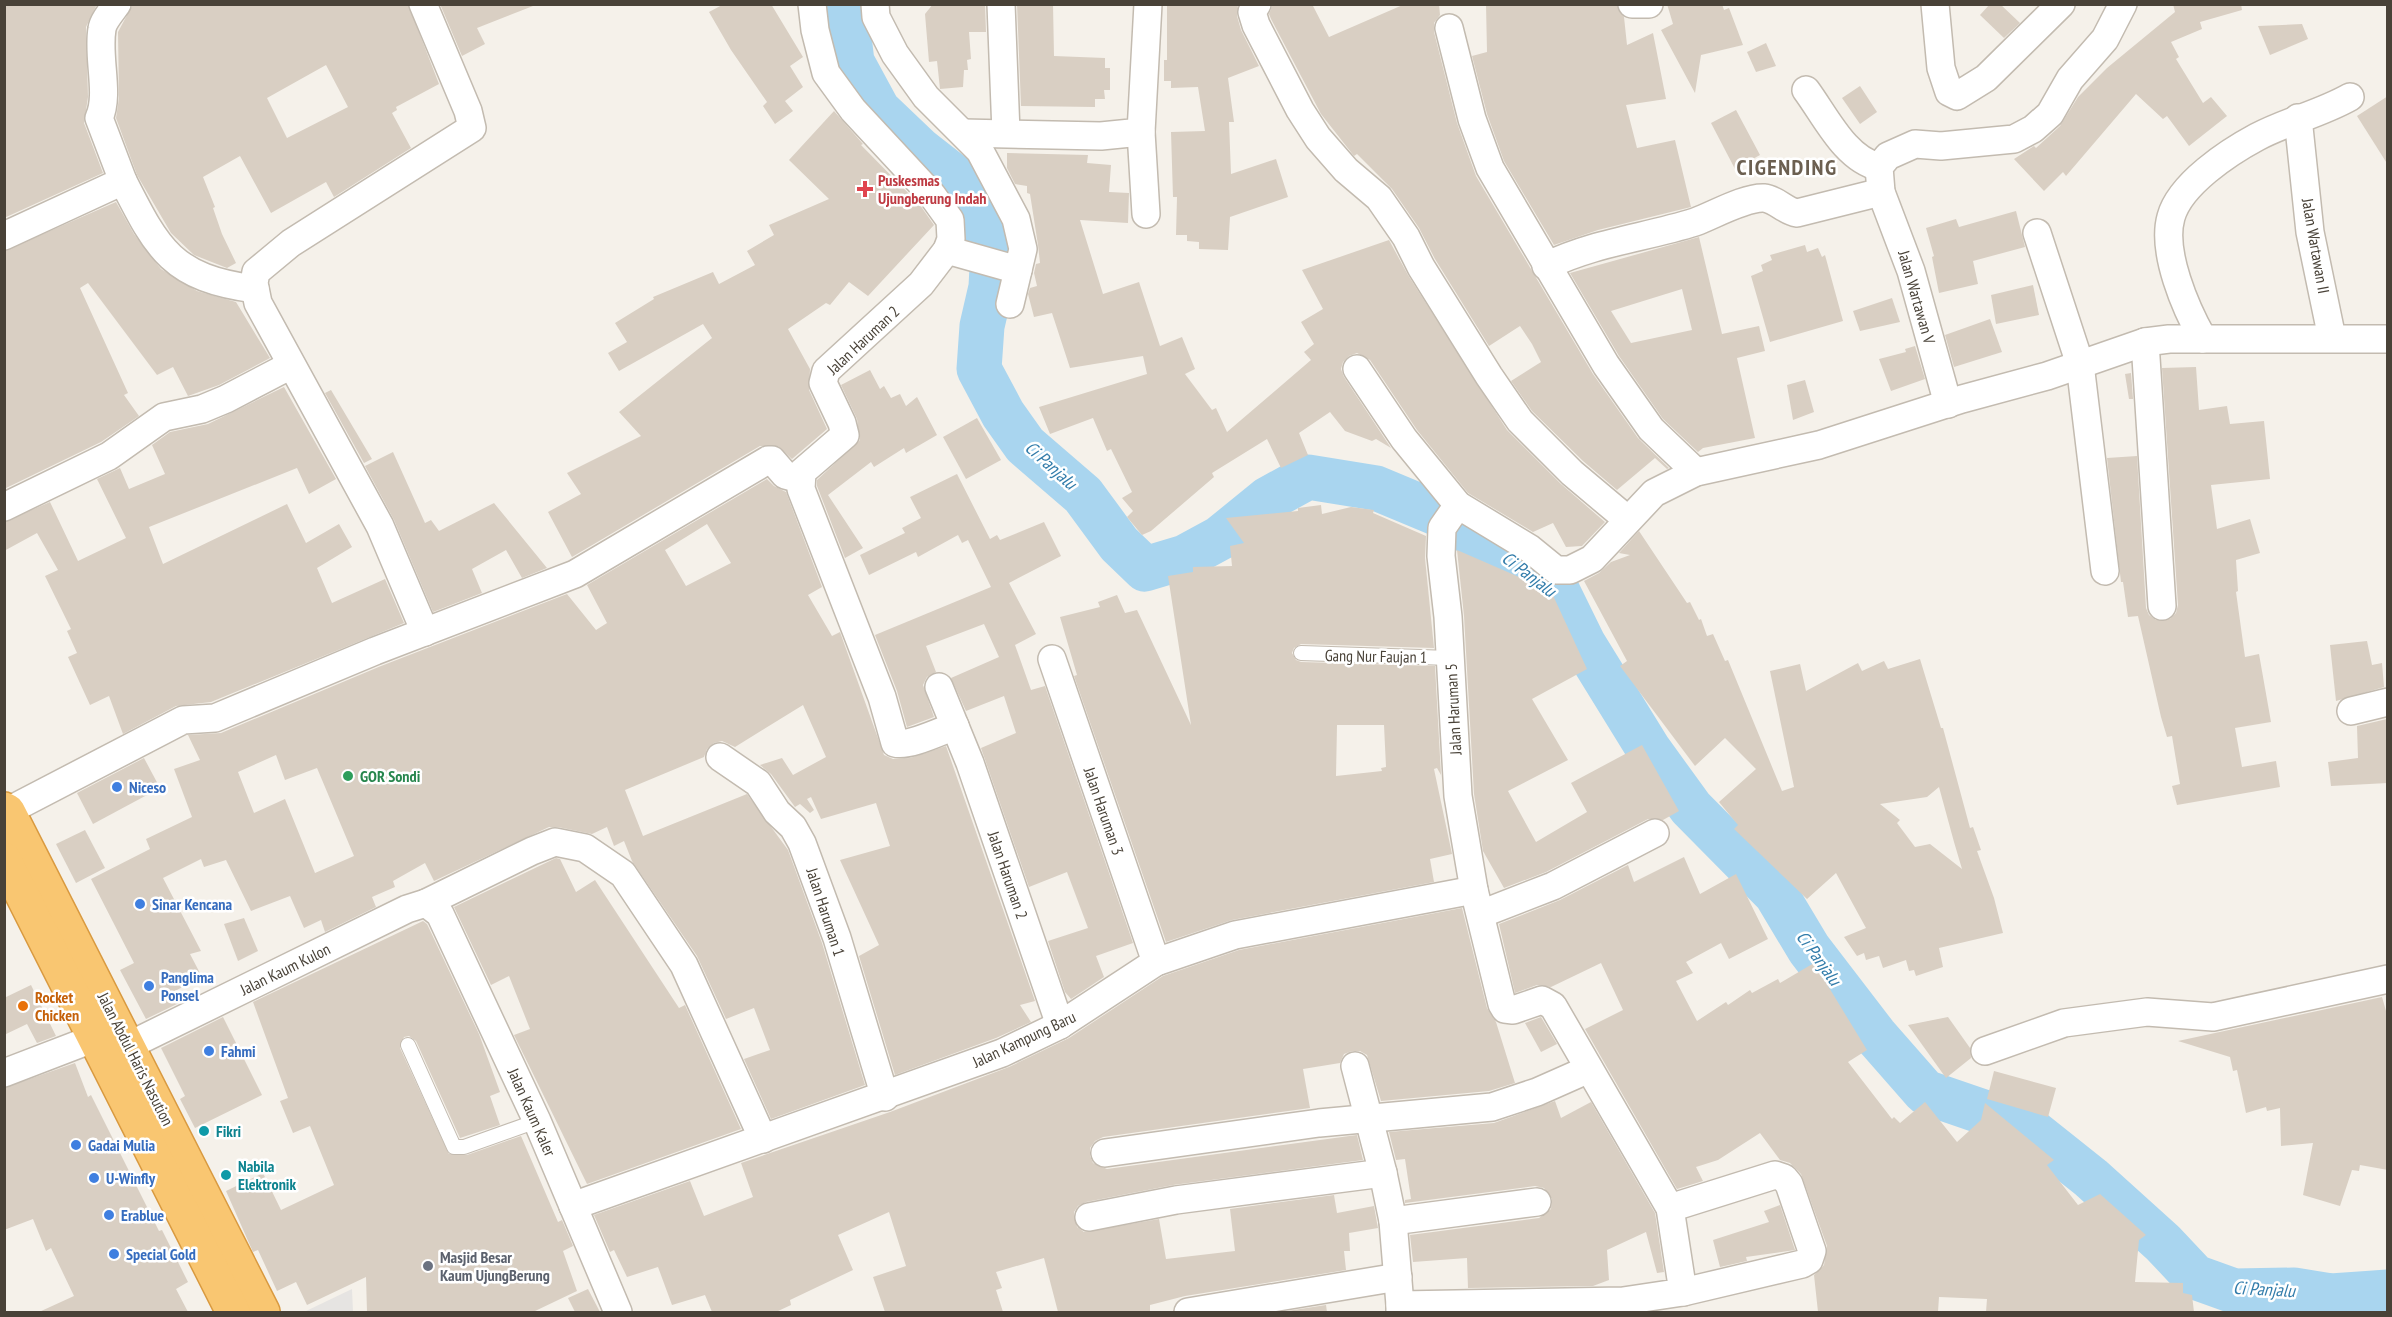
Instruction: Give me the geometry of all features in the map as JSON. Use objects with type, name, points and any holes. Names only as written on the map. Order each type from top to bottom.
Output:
[{"type":"highway","name":"Jalan Abdul Haris Nasution","points":[[6,810],[130,1045],[263,1312]]},
{"type":"highway","name":"Jalan Abdul Haris Nasution","points":[[4,858],[233,1312]]},
{"type":"street","points":[[117,4],[102,27],[100,73],[105,103],[99,118],[123,181],[158,245],[175,263],[199,275],[234,286],[255,289]]},
{"type":"street","points":[[423,4],[468,111],[472,128],[291,243],[256,272],[255,289],[258,303],[380,526],[424,632]]},
{"type":"street","points":[[812,4],[815,30],[826,73],[853,110],[924,187],[950,220],[951,239],[956,253],[1008,267]]},
{"type":"street","points":[[875,4],[876,17],[895,54],[926,97],[980,151],[1016,219],[1023,249],[1008,267],[1010,304]]},
{"type":"street","points":[[1001,4],[1006,133]]},
{"type":"street","points":[[1146,214],[1141,132],[1148,4]]},
{"type":"street","points":[[1257,4],[1252,12],[1256,25],[1300,111],[1318,138],[1346,170],[1379,198],[1406,237],[1421,267],[1489,376],[1520,421],[1572,474],[1628,520]]},
{"type":"street","points":[[1632,4],[1643,7],[1649,4]]},
{"type":"street","points":[[1935,4],[1941,68],[1949,92],[1957,96],[1986,78],[2061,4]]},
{"type":"street","points":[[1546,266],[1578,251],[1693,222],[1752,200],[1766,198],[1788,212],[1797,213],[1880,180],[1888,156],[1915,144],[1941,146],[2014,139],[2033,129],[2050,114],[2070,79],[2105,39],[2123,4]]},
{"type":"street","points":[[1449,28],[1472,119],[1490,168],[1606,364],[1651,429],[1696,472]]},
{"type":"street","points":[[1806,90],[1853,154],[1866,164],[1880,180]]},
{"type":"street","points":[[2203,339],[2192,320],[2174,266],[2169,240],[2171,216],[2181,197],[2198,177],[2256,137],[2298,118],[2332,107],[2350,97]]},
{"type":"street","name":"Jalan Wartawan II","points":[[2298,118],[2310,232],[2332,338]]},
{"type":"street","points":[[963,133],[1101,136],[1141,132]]},
{"type":"street","name":"Jalan Wartawan V","points":[[1880,180],[1911,271],[1948,404]]},
{"type":"street","points":[[4,236],[123,181]]},
{"type":"street","points":[[2037,233],[2080,364],[2105,571]]},
{"type":"street","name":"Jalan Haruman 2","points":[[800,479],[802,471],[845,435],[842,423],[823,383],[826,371],[956,253]]},
{"type":"street","points":[[1357,369],[1452,514],[1529,548],[1556,570],[1570,570],[1592,559],[1654,493],[1696,472],[1819,445],[2145,342],[2169,339],[2388,339]]},
{"type":"street","points":[[2145,342],[2162,606]]},
{"type":"street","points":[[4,507],[109,456],[164,417],[202,409],[240,393],[291,365]]},
{"type":"street","points":[[6,810],[183,720],[215,718],[424,632],[575,574],[768,460],[772,460],[785,476],[800,479],[801,489],[882,698],[895,743],[900,744],[955,726]]},
{"type":"street","name":"Jalan Haruman 5","points":[[1452,514],[1442,556],[1458,796],[1477,902],[1502,1004],[1505,1009],[1513,1010],[1542,1000],[1548,1001],[1589,1069]]},
{"type":"street","name":"Jalan Haruman 3","points":[[1052,659],[1156,962]]},
{"type":"street","name":"Jalan Haruman 2","points":[[939,687],[955,726],[1060,1025]]},
{"type":"street","points":[[2351,711],[2388,702]]},
{"type":"street","name":"Jalan Haruman 1","points":[[720,757],[758,783],[777,812],[793,827],[802,843],[837,938],[885,1097]]},
{"type":"street","name":"Jalan Kampung Baru","points":[[573,1206],[885,1097],[1002,1053],[1060,1025],[1156,962],[1234,935],[1477,902],[1553,886],[1655,833]]},
{"type":"street","name":"Jalan Kaum Kulon","points":[[130,1045],[408,909],[433,908],[532,851],[555,842],[585,848],[623,874],[684,965],[763,1139]]},
{"type":"street","name":"Jalan Kaum Kaler","points":[[433,908],[537,1121],[618,1312]]},
{"type":"street","points":[[1985,1051],[2064,1023],[2147,1012],[2213,1017],[2388,979]]},
{"type":"street","points":[[4,1073],[95,1038]]},
{"type":"street","points":[[1355,1066],[1393,1221],[1400,1309],[1623,1301],[1683,1292],[1802,1264],[1809,1260],[1812,1251],[1789,1184],[1784,1178],[1775,1175],[1670,1208]]},
{"type":"street","points":[[1105,1153],[1243,1132],[1492,1107],[1537,1092],[1589,1069],[1670,1208],[1683,1292]]},
{"type":"street","points":[[1089,1217],[1176,1200],[1383,1173]]},
{"type":"street","points":[[1393,1221],[1537,1202]]},
{"type":"street","points":[[1188,1312],[1398,1277]]},
{"type":"lane","name":"Gang Nur Faujan 1","points":[[1301,653],[1450,658]]},
{"type":"lane","points":[[408,1045],[454,1147],[464,1147],[537,1121]]},
{"type":"shaded area","points":[[352,1289],[353,1312],[304,1312]]},
{"type":"building","points":[[4,4],[97,4],[86,27],[88,97],[84,123],[103,173],[4,218]]},
{"type":"building","points":[[133,4],[408,4],[439,84],[396,107],[397,110],[392,113],[411,148],[334,197],[326,182],[271,213],[240,156],[203,177],[215,207],[213,208],[222,234],[236,263],[227,268],[194,255],[171,233],[137,175],[116,118],[119,98],[118,32]],"holes":[[[326,65],[348,107],[287,138],[267,98]]]},
{"type":"building","points":[[440,4],[532,4],[533,6],[477,28],[485,44],[462,56]]},
{"type":"building","points":[[724,4],[771,4],[803,57],[790,66],[803,87],[785,101],[793,111],[775,124],[763,106],[767,102],[731,50],[709,12]]},
{"type":"building","points":[[933,4],[985,4],[986,32],[969,32],[971,59],[967,60],[968,70],[964,70],[963,87],[940,89],[937,61],[929,62],[925,14]]},
{"type":"building","points":[[1017,4],[1053,4],[1054,56],[1105,58],[1105,68],[1110,68],[1110,90],[1104,90],[1105,99],[1095,99],[1095,107],[1021,106]]},
{"type":"building","points":[[1167,4],[1238,4],[1237,16],[1241,30],[1259,66],[1228,78],[1234,122],[1229,122],[1231,174],[1276,159],[1288,197],[1230,217],[1228,250],[1199,249],[1199,242],[1187,241],[1187,235],[1176,235],[1177,197],[1173,197],[1171,132],[1205,131],[1198,87],[1171,88],[1171,81],[1164,81],[1164,60],[1167,60]]},
{"type":"building","points":[[1273,4],[1312,4],[1329,37],[1405,4],[1439,4],[1440,15],[1434,23],[1434,32],[1457,123],[1476,176],[1593,374],[1638,438],[1669,468],[1667,469],[1655,458],[1617,490],[1583,461],[1532,411],[1511,381],[1541,362],[1532,344],[1520,326],[1489,346],[1435,259],[1419,228],[1392,189],[1357,154],[1354,156],[1321,114],[1271,19],[1269,14]]},
{"type":"building","points":[[1486,4],[1616,4],[1624,17],[1627,45],[1653,33],[1666,99],[1626,105],[1637,148],[1675,140],[1691,207],[1598,230],[1554,245],[1504,161],[1487,114],[1472,56],[1487,52]]},
{"type":"building","points":[[1667,4],[1722,4],[1724,10],[1729,8],[1743,45],[1701,55],[1695,93],[1661,30],[1673,24]]},
{"type":"building","points":[[1990,4],[2000,4],[2020,23],[2004,38],[1980,15]]},
{"type":"building","points":[[2173,4],[2241,4],[2242,10],[2200,22],[2202,29],[2171,42],[2179,57],[2176,59],[2203,103],[2211,97],[2227,116],[2189,146],[2167,116],[2163,119],[2136,94],[2066,176],[2063,172],[2044,191],[2014,159],[2034,146],[2036,148],[2060,126],[2078,97],[2107,68],[2175,12]]},
{"type":"building","points":[[2302,24],[2308,39],[2270,55],[2258,26]]},
{"type":"building","points":[[1766,43],[1776,66],[1756,72],[1747,52]]},
{"type":"building","points":[[1860,86],[1877,112],[1860,124],[1842,98]]},
{"type":"building","points":[[2388,96],[2388,165],[2357,116]]},
{"type":"building","points":[[1736,110],[1760,155],[1735,169],[1711,123]]},
{"type":"building","points":[[834,111],[863,144],[861,145],[920,205],[934,225],[868,296],[849,282],[830,305],[826,303],[788,329],[810,369],[809,390],[827,429],[792,459],[778,446],[760,446],[572,557],[548,512],[581,494],[567,473],[641,436],[619,412],[712,338],[703,324],[619,371],[608,353],[627,342],[615,323],[654,299],[653,297],[713,272],[719,284],[755,265],[747,251],[774,235],[769,225],[829,199],[789,160]]},
{"type":"building","points":[[1007,153],[1088,155],[1087,163],[1111,165],[1109,192],[1129,193],[1128,223],[1080,220],[1103,294],[1139,282],[1160,346],[1182,337],[1195,369],[1185,374],[1212,410],[1216,408],[1227,432],[1311,360],[1304,352],[1314,344],[1301,322],[1323,309],[1302,270],[1389,240],[1408,275],[1507,430],[1561,484],[1605,522],[1582,546],[1566,547],[1553,523],[1533,532],[1468,493],[1417,430],[1370,360],[1357,353],[1349,356],[1343,362],[1341,369],[1391,448],[1376,439],[1372,441],[1345,431],[1330,412],[1299,433],[1308,455],[1281,468],[1267,439],[1212,473],[1214,477],[1151,531],[1142,535],[1127,517],[1133,511],[1122,498],[1132,492],[1111,449],[1107,451],[1093,418],[1050,434],[1039,407],[1147,374],[1143,356],[1070,368],[1052,313],[1034,317],[1028,294],[1030,288],[1037,286],[1034,273],[1036,264],[1040,263],[1030,194],[1027,193],[1027,186],[1015,184],[1007,168]]},
{"type":"building","points":[[116,202],[134,234],[161,269],[197,291],[236,302],[270,358],[219,385],[188,396],[173,367],[157,375],[88,283],[80,288],[128,393],[124,395],[139,416],[101,442],[4,489],[4,251]]},
{"type":"building","points":[[2016,211],[2025,247],[1973,261],[1978,284],[1939,293],[1932,257],[1934,256],[1926,228],[1956,219],[1959,227]]},
{"type":"building","points":[[1699,237],[1722,334],[1759,326],[1765,351],[1737,358],[1755,438],[1703,448],[1698,452],[1663,419],[1619,356],[1570,273]],"holes":[[[1682,289],[1692,330],[1631,343],[1611,311]]]},
{"type":"building","points":[[1805,245],[1807,252],[1818,248],[1822,257],[1825,255],[1843,321],[1770,342],[1751,276],[1763,271],[1761,265],[1772,260],[1770,255]]},
{"type":"building","points":[[2033,285],[2039,315],[1996,324],[1991,295]]},
{"type":"building","points":[[1892,298],[1900,322],[1860,331],[1853,311]]},
{"type":"building","points":[[1990,319],[2002,352],[1954,367],[1945,335]]},
{"type":"building","points":[[1915,346],[1925,379],[1891,391],[1879,359],[1906,352],[1905,349]]},
{"type":"building","points":[[2196,367],[2199,410],[2227,406],[2230,424],[2264,421],[2270,479],[2211,485],[2217,529],[2250,519],[2260,553],[2236,560],[2238,591],[2236,592],[2245,657],[2259,654],[2271,722],[2235,728],[2242,767],[2276,761],[2280,787],[2177,805],[2172,786],[2180,784],[2172,736],[2167,737],[2161,717],[2138,616],[2128,617],[2123,582],[2121,582],[2107,458],[2137,456],[2146,608],[2149,615],[2156,620],[2170,619],[2176,613],[2178,605],[2162,368]]},
{"type":"building","points":[[870,370],[880,389],[884,386],[891,398],[900,394],[906,406],[917,397],[937,435],[906,453],[904,448],[874,467],[871,462],[828,495],[863,548],[845,558],[817,486],[817,480],[860,440],[857,419],[841,385]]},
{"type":"building","points":[[2131,373],[2133,399],[2129,399],[2125,374]]},
{"type":"building","points":[[1805,380],[1814,412],[1793,420],[1787,385]]},
{"type":"building","points":[[284,387],[336,479],[309,494],[297,468],[149,527],[163,564],[287,504],[306,543],[339,524],[352,547],[317,568],[332,603],[385,579],[404,623],[211,702],[176,706],[123,734],[109,696],[90,705],[68,657],[77,653],[67,631],[71,629],[45,576],[58,570],[37,533],[4,551],[4,522],[50,502],[78,561],[126,538],[97,479],[120,468],[129,489],[165,474],[152,445],[170,432],[208,424]]},
{"type":"building","points":[[331,390],[372,459],[364,463],[325,393]]},
{"type":"building","points":[[977,418],[1001,460],[966,479],[943,437]]},
{"type":"building","points":[[393,452],[425,523],[431,520],[439,531],[494,503],[547,568],[522,578],[506,550],[472,569],[482,593],[433,612],[394,520],[365,466]]},
{"type":"building","points":[[957,474],[990,539],[997,535],[1000,540],[1044,522],[1061,556],[1009,583],[1036,634],[1015,645],[1031,690],[1045,686],[1133,943],[1096,956],[1104,977],[1071,999],[1065,992],[1048,941],[1088,928],[1067,872],[1029,887],[981,748],[1016,733],[1004,696],[966,711],[951,678],[999,657],[984,624],[926,646],[936,672],[927,677],[923,685],[934,717],[907,727],[897,691],[875,635],[991,587],[968,540],[962,543],[958,535],[918,557],[916,552],[869,575],[860,555],[905,533],[902,528],[921,518],[910,497]]},
{"type":"building","points":[[767,479],[774,486],[786,492],[822,587],[808,595],[832,636],[840,632],[884,755],[893,759],[910,758],[946,746],[1035,1001],[1020,1005],[1031,1022],[996,1038],[895,1075],[859,956],[879,945],[840,860],[890,846],[876,803],[821,819],[811,797],[807,799],[814,810],[810,813],[800,804],[795,807],[771,774],[760,765],[782,758],[793,775],[826,757],[803,705],[735,747],[722,741],[714,743],[707,749],[704,757],[625,790],[643,836],[747,794],[788,850],[822,943],[865,1085],[771,1119],[744,1059],[770,1050],[754,1008],[726,1019],[697,956],[632,861],[624,841],[614,846],[607,827],[592,834],[549,827],[434,881],[425,863],[393,881],[395,887],[372,897],[376,907],[325,932],[321,920],[304,928],[290,896],[251,911],[226,860],[204,867],[201,859],[163,878],[201,951],[190,954],[202,977],[173,992],[179,1003],[146,1019],[120,970],[134,963],[91,879],[150,849],[146,839],[192,817],[174,769],[200,760],[188,735],[221,733],[381,666],[567,594],[596,630],[607,623],[587,585]],"holes":[[[707,524],[731,563],[686,586],[665,550]],[[276,755],[285,780],[317,768],[354,856],[315,873],[285,799],[254,813],[238,772]]]},
{"type":"building","points":[[1321,505],[1322,514],[1351,507],[1374,510],[1373,513],[1426,536],[1425,558],[1434,648],[1301,644],[1294,648],[1292,653],[1296,660],[1301,662],[1435,666],[1441,775],[1437,768],[1434,769],[1452,854],[1430,859],[1434,882],[1232,920],[1166,942],[1074,676],[1077,675],[1060,617],[1100,607],[1098,602],[1117,595],[1125,613],[1137,610],[1191,725],[1168,576],[1193,572],[1193,567],[1232,566],[1230,546],[1244,543],[1226,518],[1298,511],[1298,508]],"holes":[[[1337,725],[1384,725],[1386,767],[1381,768],[1382,771],[1336,776]]]},
{"type":"building","points":[[1639,531],[1687,603],[1690,602],[1699,620],[1701,619],[1707,636],[1713,634],[1725,661],[1728,660],[1782,791],[1794,787],[1770,671],[1800,664],[1806,691],[1858,663],[1862,671],[1884,661],[1888,669],[1920,659],[1941,728],[1943,728],[1970,828],[1973,827],[1981,850],[1977,851],[1994,898],[2003,933],[1939,948],[1943,967],[1916,976],[1914,970],[1909,971],[1906,960],[1883,968],[1879,956],[1866,960],[1864,953],[1857,956],[1844,937],[1866,928],[1836,873],[1807,899],[1734,829],[1738,825],[1719,802],[1756,769],[1725,738],[1695,766],[1620,666],[1627,661],[1584,581],[1599,573],[1611,562],[1630,555],[1619,553]],"holes":[[[1939,787],[1962,869],[1930,844],[1915,847],[1897,823],[1900,820],[1880,804],[1927,797]]]},
{"type":"building","points":[[1457,550],[1551,591],[1587,669],[1532,699],[1568,760],[1508,791],[1536,842],[1587,812],[1571,783],[1642,745],[1679,811],[1663,820],[1648,819],[1546,872],[1504,888],[1483,851],[1474,794],[1464,616]]},
{"type":"building","points":[[2367,641],[2372,665],[2382,663],[2384,687],[2336,701],[2330,645]]},
{"type":"building","points":[[2387,719],[2388,783],[2331,786],[2328,762],[2358,758],[2357,726]]},
{"type":"building","name":"Niceso","points":[[144,758],[160,788],[93,824],[77,793]]},
{"type":"building","points":[[85,830],[105,868],[76,883],[56,844]]},
{"type":"building","points":[[1684,857],[1700,894],[1736,874],[1768,939],[1729,959],[1721,943],[1686,962],[1693,973],[1676,981],[1697,1021],[1726,1002],[1728,1005],[1750,990],[1752,993],[1778,979],[1780,983],[1814,963],[1867,1050],[1848,1062],[1892,1119],[1894,1117],[1900,1123],[1925,1102],[1957,1142],[1981,1120],[1985,1103],[2054,1160],[2047,1165],[2078,1205],[2100,1194],[2146,1235],[2139,1240],[2135,1282],[2183,1283],[2183,1293],[2192,1295],[2194,1312],[1986,1312],[1987,1299],[1939,1297],[1938,1312],[1818,1312],[1814,1275],[1824,1265],[1827,1246],[1801,1174],[1790,1163],[1780,1160],[1760,1133],[1718,1160],[1696,1167],[1703,1181],[1677,1189],[1585,1029],[1623,1010],[1601,963],[1551,987],[1537,985],[1515,993],[1499,924],[1560,900],[1628,865],[1634,882]]},
{"type":"building","points":[[556,858],[560,859],[576,892],[595,880],[679,1008],[685,1005],[741,1129],[587,1184],[514,1035],[530,1029],[509,976],[491,985],[454,907]]},
{"type":"building","points":[[1462,908],[1487,1008],[1496,1022],[1515,1083],[1489,1091],[1381,1101],[1367,1055],[1360,1051],[1352,1051],[1344,1054],[1340,1063],[1303,1069],[1310,1108],[1103,1137],[1095,1141],[1090,1148],[1093,1163],[1107,1169],[1357,1135],[1363,1160],[1173,1185],[1086,1202],[1078,1206],[1074,1212],[1077,1227],[1084,1232],[1159,1219],[1166,1259],[1235,1251],[1230,1209],[1334,1195],[1337,1213],[1374,1206],[1378,1228],[1349,1233],[1350,1251],[1344,1251],[1346,1270],[1185,1296],[1150,1305],[1150,1311],[1058,1312],[1044,1258],[996,1272],[1002,1288],[996,1290],[1003,1312],[885,1312],[873,1277],[906,1266],[889,1212],[838,1235],[853,1270],[790,1300],[791,1305],[776,1312],[712,1312],[705,1295],[672,1305],[658,1267],[627,1277],[614,1250],[610,1252],[594,1215],[690,1181],[704,1216],[753,1197],[741,1163],[890,1112],[1009,1067],[1069,1038],[1163,976],[1239,950]]},
{"type":"building","points":[[244,918],[258,951],[238,961],[224,924]]},
{"type":"building","points":[[423,921],[427,924],[479,1034],[500,1092],[490,1096],[500,1125],[460,1138],[416,1041],[409,1036],[404,1037],[400,1048],[449,1154],[467,1155],[521,1136],[558,1222],[562,1220],[573,1246],[563,1251],[577,1291],[533,1312],[367,1312],[366,1277],[307,1305],[296,1282],[277,1291],[258,1250],[253,1252],[226,1191],[263,1173],[281,1210],[334,1185],[310,1126],[293,1133],[280,1101],[288,1098],[253,1002]]},
{"type":"building","name":"Rocket Chicken","points":[[31,985],[56,1036],[37,1043],[27,1024],[4,1035],[4,998]]},
{"type":"building","points":[[2382,997],[2388,1018],[2388,1170],[2360,1165],[2359,1171],[2352,1170],[2340,1206],[2303,1195],[2313,1143],[2281,1146],[2280,1108],[2267,1111],[2266,1107],[2246,1113],[2237,1070],[2233,1071],[2230,1057],[2178,1041]]},
{"type":"building","points":[[223,1017],[262,1095],[195,1128],[180,1099],[185,1096],[161,1048]]},
{"type":"building","points":[[1541,1017],[1557,1044],[1541,1052],[1525,1023]]},
{"type":"building","points":[[1948,1017],[1970,1048],[1971,1058],[1946,1078],[1908,1025]]},
{"type":"building","points":[[75,1063],[88,1097],[91,1095],[159,1231],[162,1230],[188,1282],[176,1289],[188,1312],[39,1312],[74,1296],[51,1248],[46,1251],[33,1219],[4,1230],[4,1088]]},
{"type":"building","points":[[1994,1071],[2056,1088],[2048,1117],[1987,1099]]},
{"type":"building","points":[[1555,1101],[1561,1118],[1591,1102],[1655,1213],[1664,1272],[1657,1273],[1646,1232],[1607,1250],[1609,1280],[1593,1286],[1468,1288],[1467,1258],[1413,1262],[1410,1235],[1539,1218],[1551,1209],[1552,1199],[1544,1188],[1535,1186],[1405,1203],[1405,1200],[1411,1199],[1405,1159],[1396,1160],[1389,1132],[1494,1123]]},
{"type":"building","points":[[1780,1205],[1795,1250],[1746,1257],[1747,1261],[1720,1267],[1713,1240],[1769,1222],[1764,1211]]},
{"type":"building","points":[[588,1289],[600,1312],[575,1312],[568,1298]]},
{"type":"building","points":[[1326,1305],[1327,1312],[1281,1312]]},
{"type":"waterway","name":"Ci Panjalu","points":[[845,4],[852,62],[878,110],[920,150],[961,182],[993,249],[991,287],[982,326],[979,369],[1003,414],[1025,445],[1083,495],[1119,544],[1145,569],[1185,557],[1220,538],[1268,499],[1308,477],[1376,488],[1448,518],[1557,590],[1583,643],[1649,750],[1691,808],[1776,894],[1809,949],[1875,1035],[1925,1092],[2027,1127],[2091,1178],[2163,1243],[2195,1277],[2234,1291],[2294,1290],[2331,1296],[2388,1292]]},
{"type":"place","name":"Puskesmas Ujungberung Indah","points":[[865,189]]},
{"type":"place","name":"GOR Sondi","points":[[348,776]]},
{"type":"place","name":"Niceso","points":[[117,787]]},
{"type":"place","name":"Sinar Kencana","points":[[140,904]]},
{"type":"place","name":"Panglima Ponsel","points":[[149,986]]},
{"type":"place","name":"Rocket Chicken","points":[[23,1006]]},
{"type":"place","name":"Fahmi","points":[[209,1051]]},
{"type":"place","name":"Fikri","points":[[204,1131]]},
{"type":"place","name":"Gadai Mulia","points":[[76,1145]]},
{"type":"place","name":"Nabila Elektronik","points":[[226,1175]]},
{"type":"place","name":"U-Winfly","points":[[94,1178]]},
{"type":"place","name":"Erablue","points":[[109,1215]]},
{"type":"place","name":"Special Gold","points":[[114,1254]]},
{"type":"place","name":"Masjid Besar Kaum UjungBerung","points":[[428,1266]]},
{"type":"district","name":"CIGENDING","points":[[1787,167]]}]
